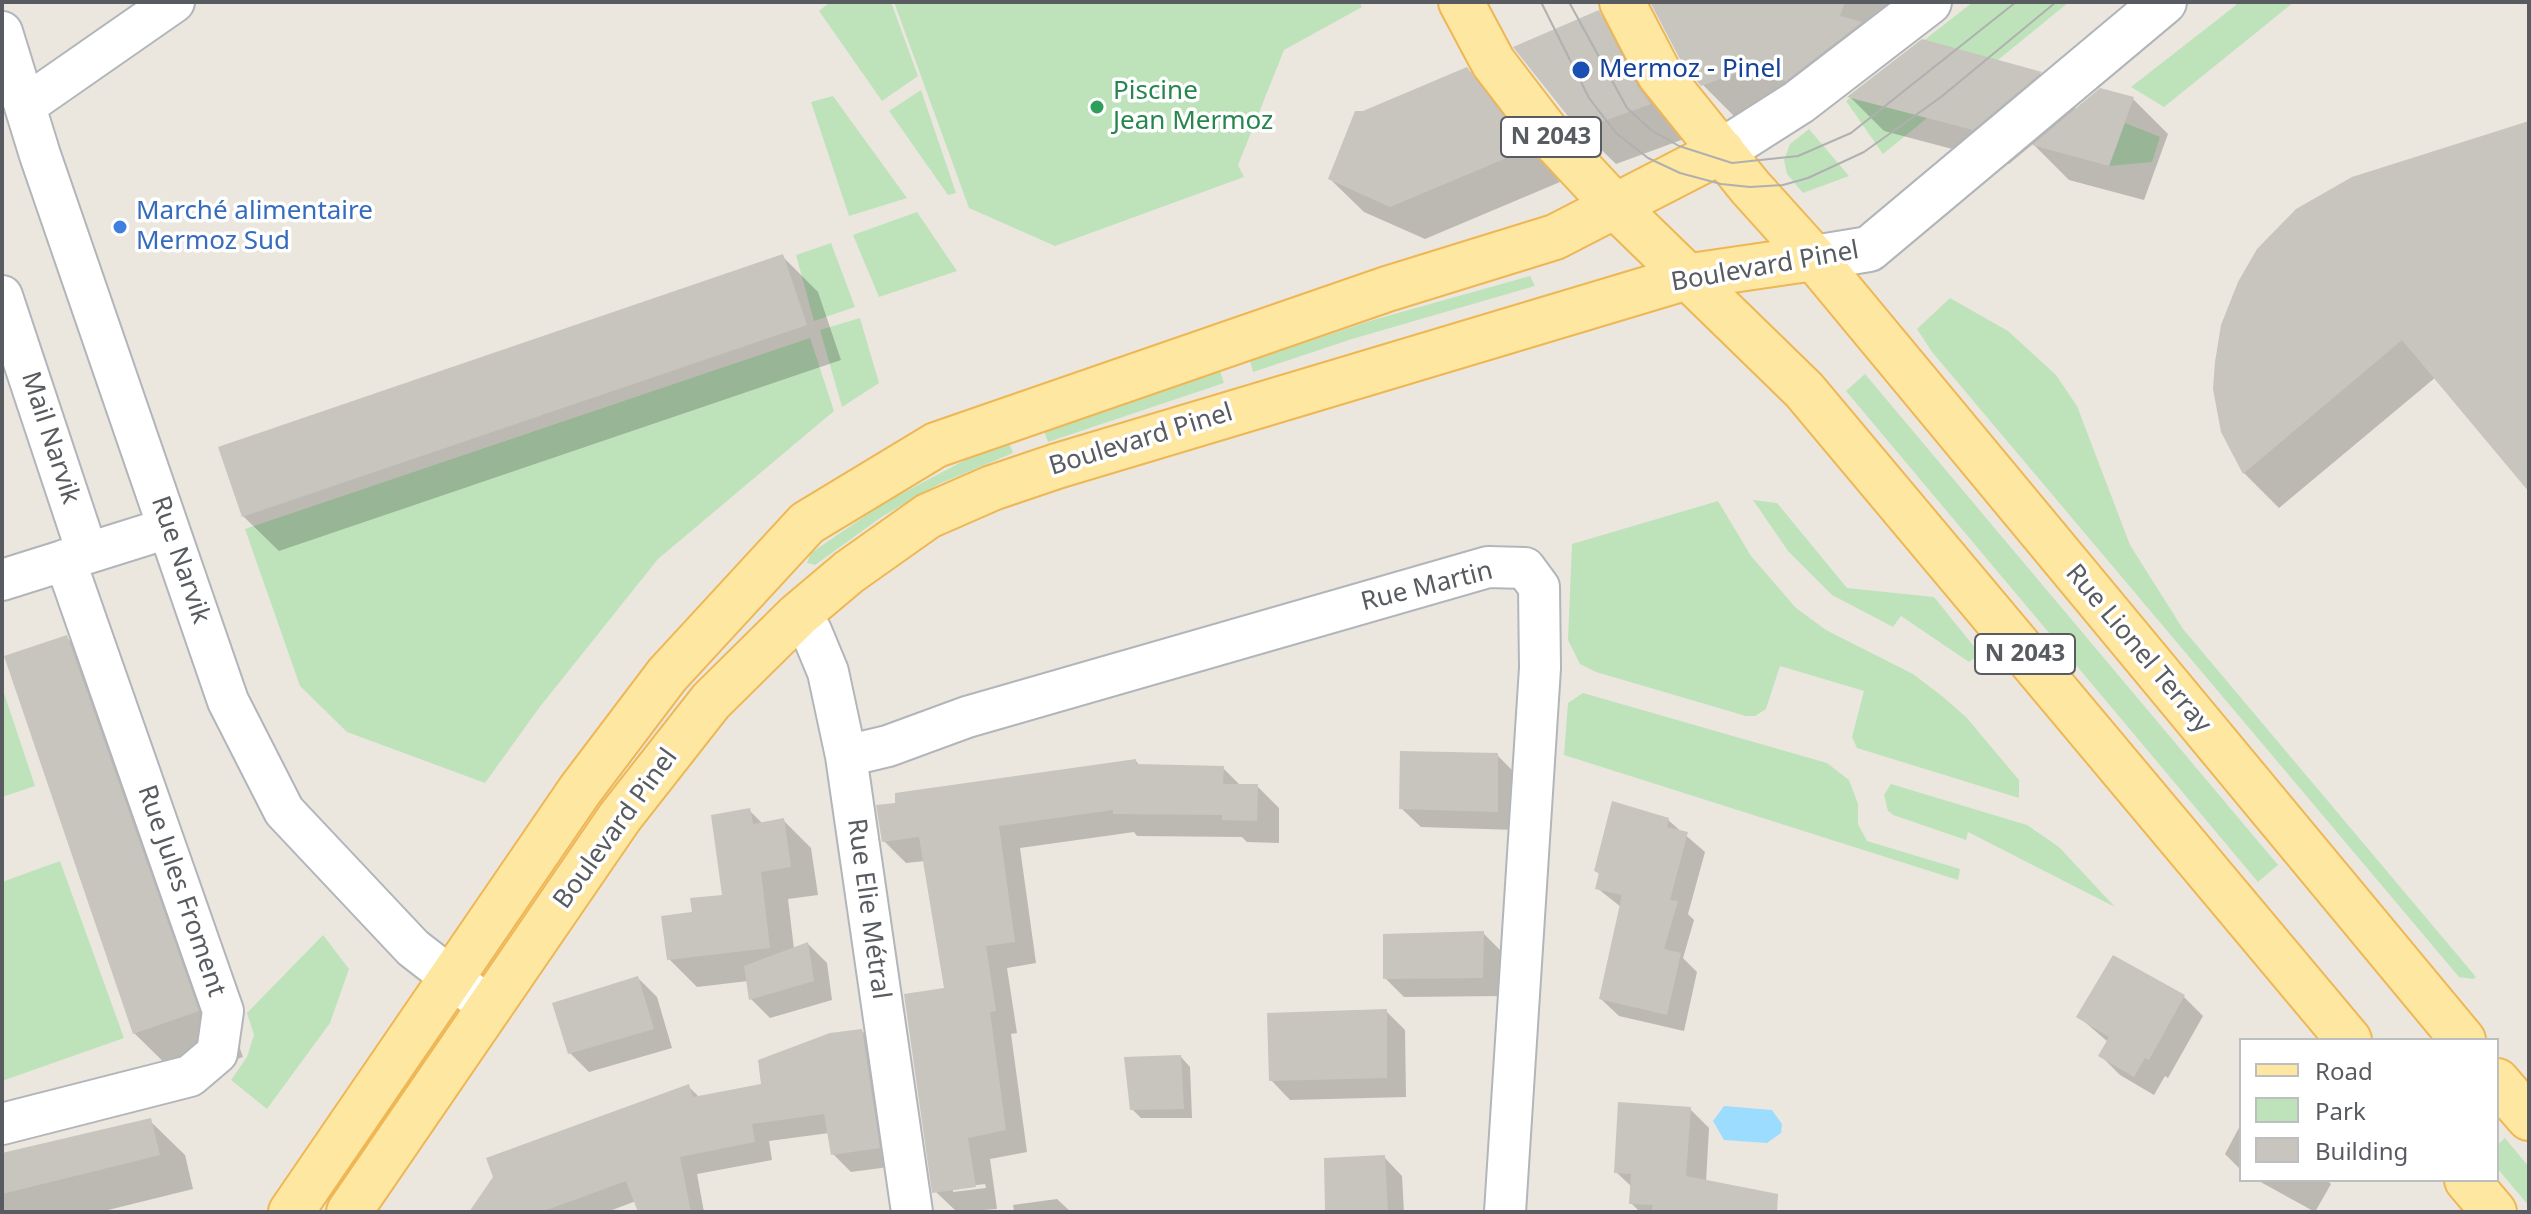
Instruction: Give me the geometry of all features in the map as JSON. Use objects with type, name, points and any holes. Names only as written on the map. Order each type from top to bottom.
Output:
[{"type":"main road","name":"N 2043","points":[[1461,2],[1502,74],[1549,135],[1616,207],[1691,276],[1804,390],[2347,1038]]},
{"type":"main road","name":"N 2043","points":[[1622,2],[1660,75],[1814,258]]},
{"type":"main road","name":"Boulevard Pinel","points":[[291,1212],[580,790],[667,675],[807,523],[936,445],[1387,289],[1536,243],[1616,207],[1722,151]]},
{"type":"main road","name":"Boulevard Pinel","points":[[349,1212],[620,817],[711,701],[798,615],[849,572],[928,516],[992,488],[1230,412],[1691,276],[1814,258]]},
{"type":"main road","name":"Rue Lionel Terray","points":[[1814,258],[2461,1038]]},
{"type":"main road","points":[[2499,1083],[2529,1118]]},
{"type":"main road","points":[[2469,1182],[2494,1212]]},
{"type":"street","points":[[26,105],[174,2]]},
{"type":"street","name":"Boulevard Pinel","points":[[1722,151],[1799,102],[1929,2]]},
{"type":"street","name":"Boulevard Pinel","points":[[1814,258],[1869,249],[2164,2]]},
{"type":"street","name":"Rue Narvik","points":[[2,32],[40,155],[228,701],[284,811],[413,948],[489,1007]]},
{"type":"street","name":"Mail Narvik","points":[[2,296],[73,547]]},
{"type":"street","points":[[2,580],[73,547],[168,528]]},
{"type":"street","name":"Rue Jules Froment","points":[[2,1124],[190,1076],[217,1053],[223,1011],[73,547]]},
{"type":"street","name":"Rue Martin","points":[[846,756],[887,746],[967,717],[1488,567],[1525,568],[1539,587],[1540,668],[1505,1212]]},
{"type":"street","name":"Rue Elie Métral","points":[[798,615],[811,631],[828,672],[846,756],[912,1212]]},
{"type":"green space","points":[[830,2],[891,2],[918,76],[882,101],[819,11]]},
{"type":"green space","name":"Piscine Jean Mermoz","points":[[894,2],[1359,2],[1362,7],[1284,50],[1238,165],[1244,177],[1055,246],[969,208]]},
{"type":"green space","points":[[1973,2],[2069,2],[1883,154],[1846,101]]},
{"type":"green space","points":[[2240,2],[2294,2],[2164,107],[2131,87]]},
{"type":"green space","points":[[921,90],[956,193],[948,195],[889,111]]},
{"type":"green space","points":[[833,96],[907,198],[849,216],[811,102]]},
{"type":"green space","points":[[2125,123],[2160,137],[2152,162],[2109,166]]},
{"type":"green space","points":[[1809,129],[1849,176],[1803,193],[1787,174],[1784,160],[1790,144]]},
{"type":"green space","points":[[917,212],[957,271],[879,297],[853,235]]},
{"type":"green space","points":[[831,243],[855,307],[814,321],[796,255]]},
{"type":"green space","points":[[1530,276],[1535,286],[1352,339],[1253,372],[1250,361],[1373,320]]},
{"type":"green space","points":[[1950,298],[2008,331],[2056,375],[2077,406],[2130,545],[2183,629],[2476,977],[2459,977],[1932,352],[1917,329]]},
{"type":"green space","points":[[860,318],[879,383],[842,407],[820,330]]},
{"type":"green space","points":[[810,338],[834,411],[658,559],[539,708],[485,783],[347,732],[300,686],[245,529]]},
{"type":"green space","points":[[1220,371],[1224,383],[1048,442],[1044,431]]},
{"type":"green space","points":[[1865,374],[2278,865],[2258,882],[1846,391]]},
{"type":"green space","points":[[1009,443],[1013,453],[939,484],[883,516],[815,565],[807,563],[811,553],[884,503],[969,458]]},
{"type":"green space","points":[[1753,500],[1777,503],[1847,588],[1934,597],[1980,654],[1969,662],[1901,616],[1893,627],[1832,595],[1788,551]]},
{"type":"green space","points":[[1718,501],[1751,556],[1796,608],[1826,630],[1913,674],[1942,696],[1966,717],[2019,780],[2019,798],[1857,748],[1852,737],[1864,691],[1780,666],[1766,709],[1755,716],[1746,716],[1596,672],[1580,664],[1568,640],[1572,544]]},
{"type":"green space","points":[[2,687],[35,786],[2,797]]},
{"type":"green space","points":[[1583,693],[1827,763],[1849,780],[1858,804],[1858,824],[1867,841],[1960,869],[1958,880],[1564,755],[1568,703]]},
{"type":"green space","points":[[1891,784],[2027,825],[2059,847],[2115,907],[1968,832],[1966,840],[1893,815],[1888,811],[1884,795]]},
{"type":"green space","points":[[60,861],[124,1038],[2,1081],[2,882]]},
{"type":"green space","points":[[323,935],[349,969],[330,1023],[267,1109],[231,1080],[247,1057],[254,1035],[247,1013]]},
{"type":"green space","points":[[2505,1138],[2529,1167],[2529,1206],[2499,1170],[2499,1143]]},
{"type":"water","points":[[1724,1106],[1772,1110],[1782,1124],[1781,1133],[1767,1143],[1724,1140],[1713,1121]]},
{"type":"building","points":[[1650,2],[1845,2],[1840,16],[1862,22],[1786,81],[1745,70],[1701,86],[1681,61]]},
{"type":"building","points":[[1599,10],[1638,87],[1651,104],[1579,130],[1513,47]]},
{"type":"building","points":[[1922,39],[2042,72],[1973,130],[1847,97]]},
{"type":"building","points":[[1467,67],[1528,149],[1390,207],[1328,179],[1355,111],[1363,111]]},
{"type":"building","points":[[2100,88],[2134,97],[2109,166],[2032,145]]},
{"type":"building","points":[[2529,121],[2529,492],[2402,340],[2243,474],[2221,432],[2213,389],[2221,325],[2238,282],[2257,249],[2296,209],[2352,177]]},
{"type":"building","points":[[783,254],[807,325],[242,517],[218,447]]},
{"type":"building","points":[[67,635],[199,1011],[133,1034],[4,656]]},
{"type":"building","points":[[1400,751],[1498,753],[1498,812],[1399,809]]},
{"type":"building","points":[[1136,759],[1136,764],[1224,766],[1223,784],[1258,784],[1257,821],[1222,820],[1222,815],[1113,814],[1113,810],[999,826],[1015,942],[986,946],[996,1011],[990,1012],[1006,1130],[968,1138],[976,1187],[932,1193],[904,994],[944,988],[919,837],[882,842],[876,805],[895,803],[895,793]]},
{"type":"building","points":[[1612,801],[1669,818],[1667,827],[1688,832],[1670,900],[1678,901],[1664,949],[1681,953],[1667,1015],[1599,999],[1622,895],[1595,889],[1599,873],[1594,871]]},
{"type":"building","points":[[750,808],[753,824],[784,818],[791,867],[761,872],[770,948],[667,960],[661,916],[692,912],[690,898],[722,895],[711,815]]},
{"type":"building","points":[[1484,931],[1483,978],[1383,979],[1383,934]]},
{"type":"building","points":[[808,942],[814,981],[749,1000],[744,966]]},
{"type":"building","points":[[2113,955],[2185,995],[2149,1060],[2145,1058],[2134,1077],[2098,1056],[2109,1037],[2076,1017]]},
{"type":"building","points":[[638,976],[654,1029],[568,1054],[552,1003]]},
{"type":"building","points":[[1387,1009],[1387,1078],[1269,1081],[1267,1013]]},
{"type":"building","points":[[862,1029],[880,1148],[831,1155],[824,1114],[752,1124],[755,1142],[680,1157],[691,1212],[638,1212],[626,1181],[541,1212],[469,1212],[493,1177],[486,1158],[689,1084],[693,1097],[761,1084],[758,1060],[830,1033]]},
{"type":"building","points":[[1181,1055],[1184,1109],[1130,1110],[1124,1057]]},
{"type":"building","points":[[1618,1102],[1691,1107],[1686,1176],[1778,1194],[1777,1212],[1651,1212],[1653,1205],[1629,1204],[1631,1174],[1614,1173]]},
{"type":"building","points":[[151,1118],[160,1155],[2,1194],[2,1153]]},
{"type":"building","points":[[1385,1155],[1388,1212],[1325,1212],[1324,1158]]},
{"type":"tram line","points":[[1541,2],[1589,98],[1616,133],[1648,158],[1680,173],[1721,184],[1750,187],[1783,185],[1808,178],[1864,152],[1941,97],[2056,2]]},
{"type":"tram line","points":[[1569,2],[1627,108],[1651,130],[1679,146],[1732,163],[1798,156],[1851,133],[2016,2]]},
{"type":"place","name":"Mermoz - Pinel","points":[[1581,70]]},
{"type":"place","name":"Piscine Jean Mermoz","points":[[1097,107]]},
{"type":"place","name":"Marché alimentaire Mermoz Sud","points":[[120,227]]}]
